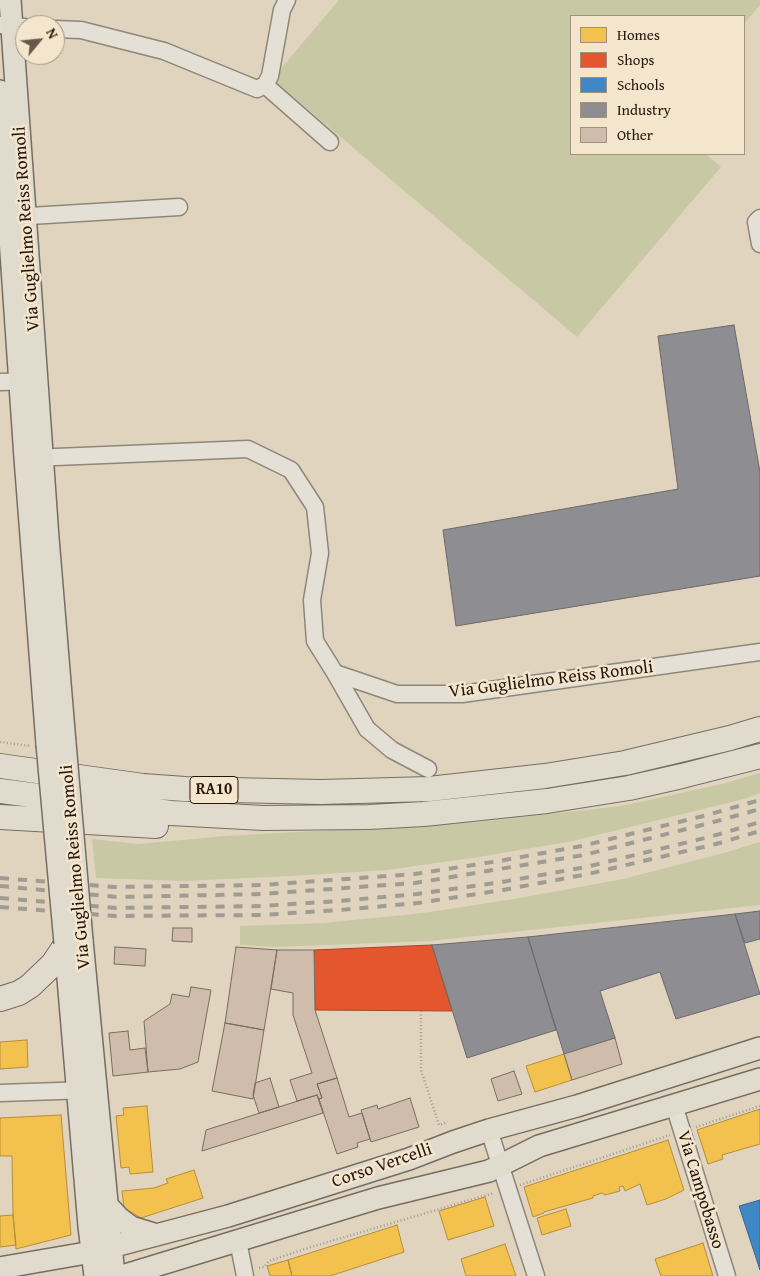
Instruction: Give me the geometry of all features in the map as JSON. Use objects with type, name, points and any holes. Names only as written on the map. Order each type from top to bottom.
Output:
[{"type":"highway","name":"RA10","points":[[0,766],[143,786],[185,789],[321,792],[429,788],[545,776],[625,763],[760,729]]},
{"type":"highway","name":"RA10","points":[[0,791],[171,813],[263,818],[369,817],[424,814],[547,801],[629,788],[760,756]]},
{"type":"highway","name":"RA10","points":[[0,817],[157,826],[218,825],[263,818]]},
{"type":"highway","points":[[0,999],[19,993],[30,986],[71,943]]},
{"type":"main road","name":"Via Guglielmo Reiss Romoli","points":[[10,0],[12,26],[7,65],[17,217],[13,243],[19,381],[34,458],[53,745],[101,1250],[114,1276]]},
{"type":"main road","name":"Via Guglielmo Reiss Romoli","points":[[0,91],[17,217]]},
{"type":"main road","name":"Corso Vercelli","points":[[0,1268],[101,1250],[228,1216],[402,1161],[489,1130],[577,1106],[760,1048]]},
{"type":"main road","name":"Corso Vercelli","points":[[122,1276],[378,1198],[470,1177],[501,1166],[539,1146],[760,1079]]},
{"type":"main road","name":"Via Guglielmo Reiss Romoli","points":[[87,1090],[106,1204],[101,1250],[94,1276]]},
{"type":"main road","points":[[106,1204],[119,1218],[131,1227],[157,1235]]},
{"type":"street","points":[[65,29],[81,30],[164,50],[257,89],[265,85],[270,76],[282,10],[287,0]]},
{"type":"street","points":[[265,85],[330,142]]},
{"type":"street","points":[[17,217],[179,207]]},
{"type":"street","points":[[760,218],[756,222],[760,244]]},
{"type":"street","points":[[34,458],[248,449],[291,470],[315,507],[320,553],[312,600],[315,641],[366,729],[392,750],[428,769]]},
{"type":"street","name":"Via Guglielmo Reiss Romoli","points":[[335,673],[397,694],[462,694],[760,652]]},
{"type":"street","points":[[0,1093],[87,1090]]},
{"type":"street","name":"Via Campobasso","points":[[674,1105],[727,1276]]},
{"type":"street","points":[[489,1130],[536,1276]]},
{"type":"street","points":[[238,1241],[245,1276]]},
{"type":"path","points":[[0,742],[53,745]]},
{"type":"path","points":[[421,1011],[421,1070],[439,1125],[448,1122]]},
{"type":"green space","points":[[339,0],[760,0],[760,5],[745,23],[745,15],[570,15],[570,155],[707,155],[721,167],[577,337],[272,79]]},
{"type":"green space","points":[[760,773],[760,793],[744,799],[573,841],[479,857],[387,870],[291,876],[184,881],[96,878],[92,839],[138,844],[225,836],[478,822],[621,806],[722,784]]},
{"type":"green space","points":[[760,842],[760,905],[430,941],[277,947],[240,945],[240,926],[324,923],[423,913],[514,899],[623,879]]},
{"type":"building: Homes","points":[[27,1040],[28,1067],[0,1069],[0,1042]]},
{"type":"building: Homes","points":[[564,1054],[572,1080],[535,1092],[526,1066]]},
{"type":"building: Homes","points":[[147,1106],[153,1172],[130,1174],[129,1167],[121,1168],[116,1116],[124,1115],[123,1108]]},
{"type":"building: Homes","points":[[760,1109],[760,1144],[722,1155],[723,1159],[708,1164],[697,1130]]},
{"type":"building: Homes","points":[[61,1115],[71,1235],[16,1249],[13,1215],[12,1156],[0,1156],[0,1118]]},
{"type":"building: Homes","points":[[668,1140],[684,1190],[666,1199],[647,1205],[640,1184],[625,1191],[623,1186],[619,1187],[620,1191],[605,1195],[602,1193],[593,1196],[593,1198],[533,1217],[524,1187]]},
{"type":"building: Homes","points":[[194,1170],[203,1198],[141,1218],[124,1208],[122,1191],[154,1188],[168,1183],[166,1179]]},
{"type":"building: Homes","points":[[485,1197],[494,1226],[448,1240],[439,1211]]},
{"type":"building: Homes","points":[[566,1209],[571,1226],[542,1235],[537,1218]]},
{"type":"building: Homes","points":[[13,1215],[16,1245],[0,1247],[0,1216]]},
{"type":"building: Homes","points":[[397,1225],[404,1252],[330,1276],[292,1276],[288,1260]]},
{"type":"building: Homes","points":[[703,1243],[713,1276],[661,1276],[655,1259]]},
{"type":"building: Homes","points":[[505,1244],[516,1276],[466,1276],[461,1259]]},
{"type":"building: Homes","points":[[288,1260],[292,1276],[270,1276],[267,1266]]},
{"type":"building: Shops","points":[[432,945],[452,1011],[315,1010],[314,950]]},
{"type":"building: Schools","points":[[760,1200],[760,1270],[739,1206]]},
{"type":"building: Industry","points":[[734,325],[760,472],[760,576],[456,626],[443,530],[678,489],[658,336]]},
{"type":"building: Industry","points":[[760,911],[760,939],[745,943],[735,914]]},
{"type":"building: Industry","points":[[735,914],[760,994],[676,1019],[660,972],[600,991],[615,1038],[564,1054],[528,937]]},
{"type":"building: Industry","points":[[528,937],[556,1030],[467,1058],[432,945]]},
{"type":"building: Other","points":[[173,928],[192,928],[192,942],[172,941]]},
{"type":"building: Other","points":[[115,947],[146,949],[145,966],[114,964]]},
{"type":"building: Other","points":[[236,947],[277,950],[264,1030],[225,1023]]},
{"type":"building: Other","points":[[277,950],[314,950],[315,1010],[337,1078],[317,1084],[322,1098],[319,1099],[317,1095],[297,1101],[290,1080],[312,1073],[293,1015],[293,993],[271,989]]},
{"type":"building: Other","points":[[191,987],[211,990],[198,1062],[180,1069],[148,1072],[144,1021],[170,1004],[172,994],[189,997]]},
{"type":"building: Other","points":[[225,1023],[264,1030],[253,1099],[212,1091]]},
{"type":"building: Other","points":[[128,1031],[130,1050],[145,1048],[148,1072],[113,1076],[109,1033]]},
{"type":"building: Other","points":[[615,1038],[622,1064],[572,1080],[564,1054]]},
{"type":"building: Other","points":[[514,1071],[522,1094],[498,1101],[491,1079]]},
{"type":"building: Other","points":[[270,1078],[279,1107],[259,1113],[253,1095],[255,1083]]},
{"type":"building: Other","points":[[337,1078],[349,1117],[362,1113],[370,1139],[357,1143],[358,1147],[337,1154],[319,1099],[322,1098],[317,1084]]},
{"type":"building: Other","points":[[317,1095],[323,1113],[202,1151],[206,1130]]},
{"type":"building: Other","points":[[410,1098],[419,1127],[371,1142],[361,1110],[377,1105],[378,1109]]},
{"type":"railway","points":[[0,878],[115,887],[262,885],[415,874],[582,846],[760,800]]},
{"type":"railway","points":[[0,886],[117,897],[261,894],[415,883],[584,855],[760,809]]},
{"type":"railway","points":[[0,898],[116,908],[261,906],[417,894],[502,882],[586,867],[713,836],[760,822]]},
{"type":"railway","points":[[0,907],[115,916],[261,915],[418,903],[588,874],[716,844],[760,831]]}]
